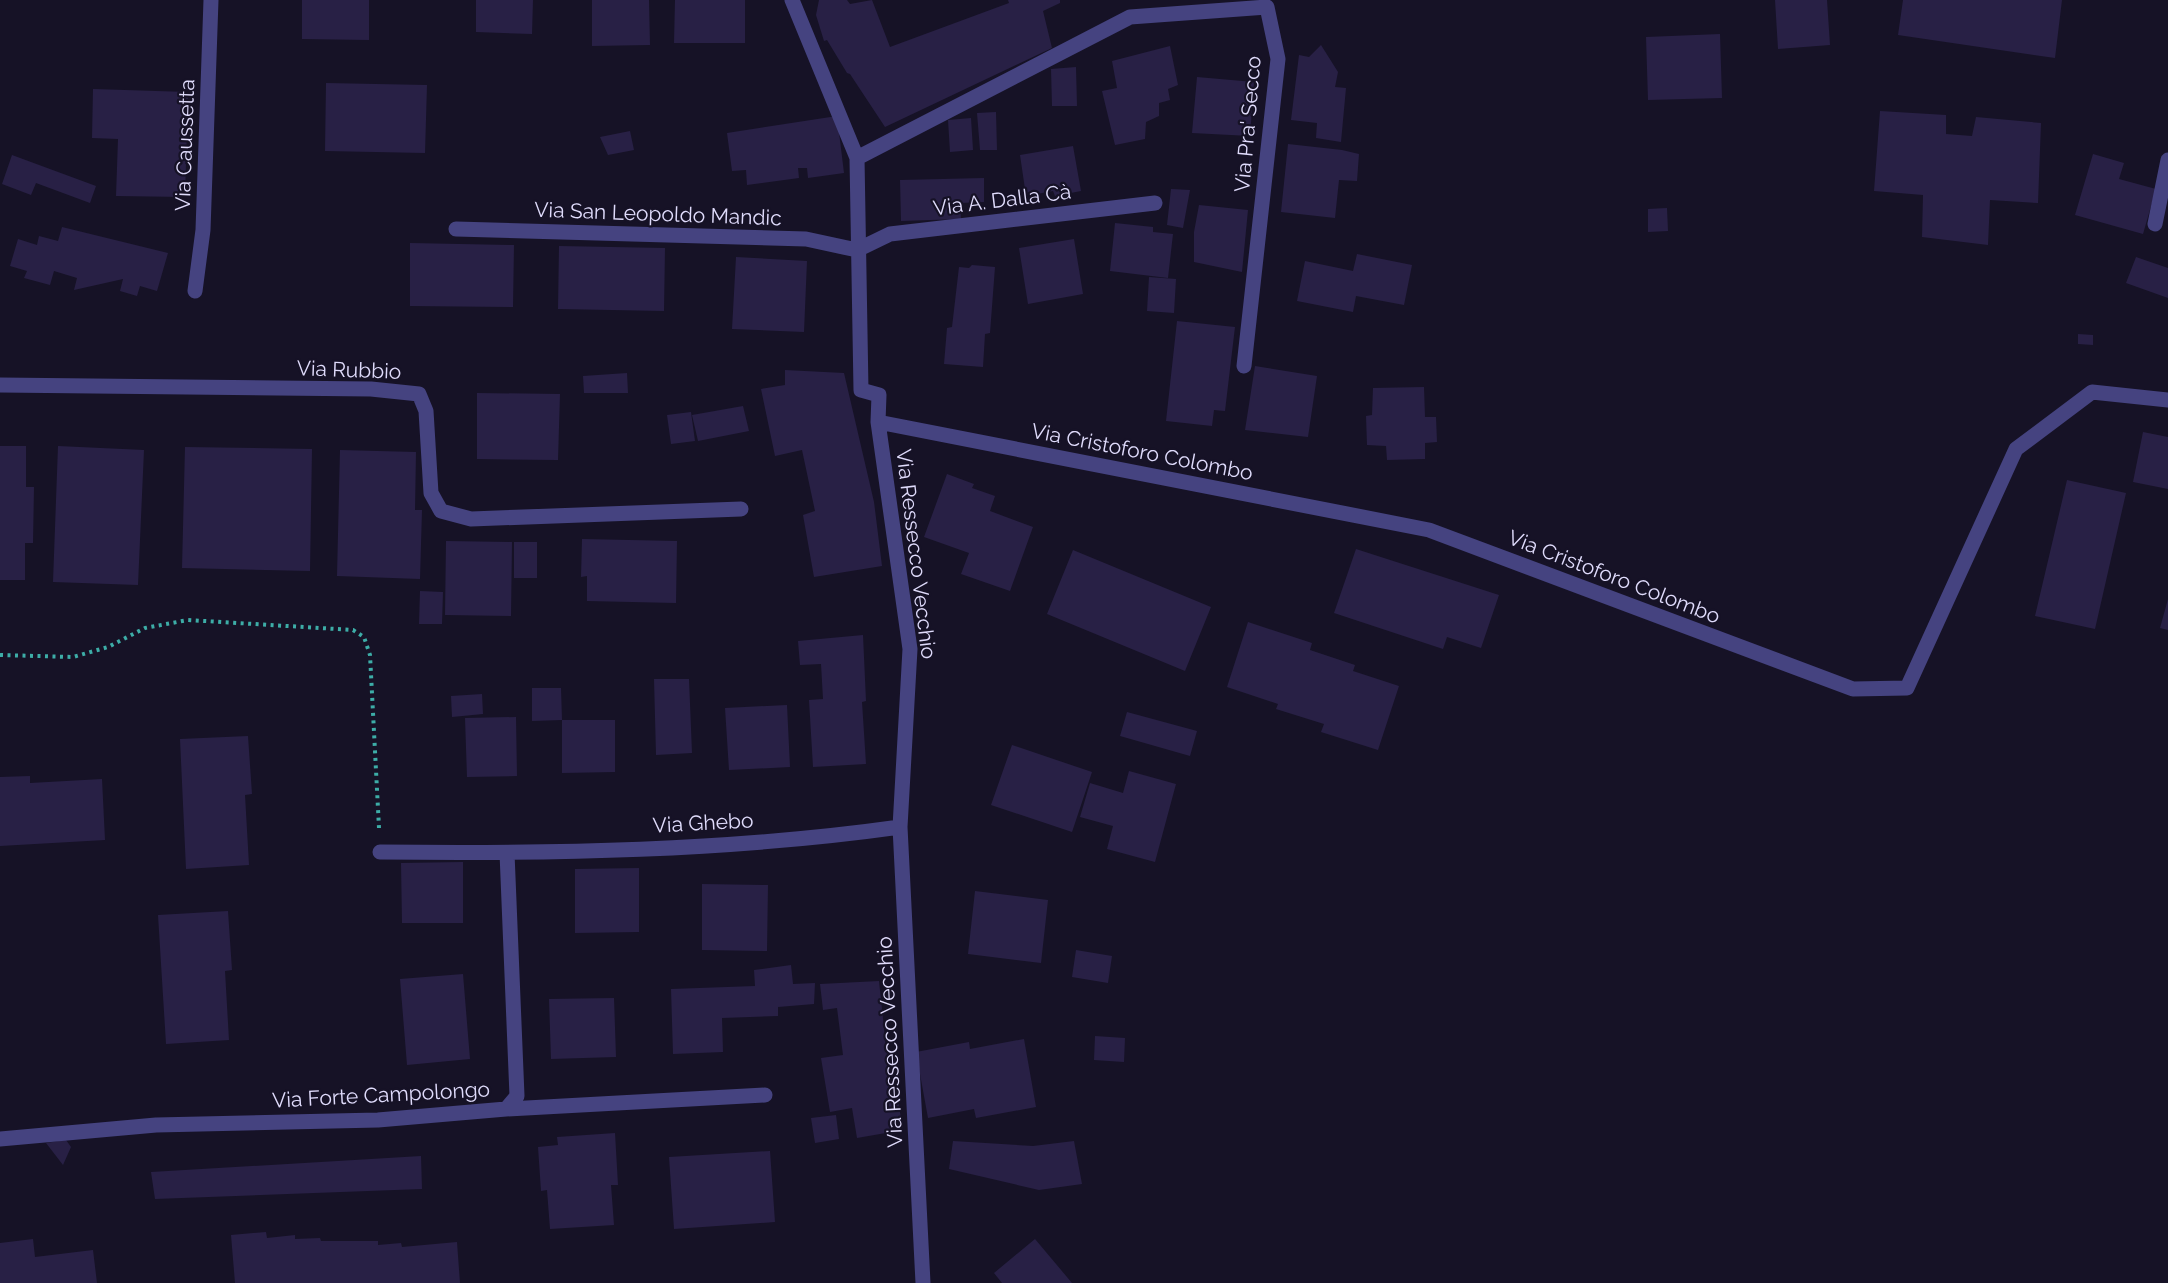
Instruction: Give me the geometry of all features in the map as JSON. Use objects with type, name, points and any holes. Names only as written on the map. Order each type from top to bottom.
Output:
[{"type":"street","name":"Via Caussetta","points":[[195,291],[203,230],[211,0]]},
{"type":"street","name":"Via Ressecco Vecchio","points":[[792,0],[857,158],[861,390],[879,395],[878,422],[910,649],[900,827],[923,1283]]},
{"type":"street","name":"Via Pra' Secco","points":[[857,158],[1130,17],[1267,7],[1278,58],[1244,366]]},
{"type":"street","points":[[2155,224],[2168,160]]},
{"type":"street","name":"Via A. Dalla Cà","points":[[857,250],[890,234],[1155,202]]},
{"type":"street","name":"Via San Leopoldo Mandic","points":[[456,229],[806,239],[857,250]]},
{"type":"street","name":"Via Rubbio","points":[[0,386],[371,389],[419,394],[426,411],[431,494],[441,511],[471,519],[741,509]]},
{"type":"street","name":"Via Cristoforo Colombo","points":[[878,422],[1429,530],[1853,689],[1907,688],[2016,449],[2092,392],[2168,400]]},
{"type":"street","name":"Via Ghebo","points":[[380,852],[507,853],[814,839],[900,827]]},
{"type":"street","points":[[506,1109],[517,1096],[507,853]]},
{"type":"street","name":"Via Forte Campolongo","points":[[0,1139],[156,1125],[378,1120],[506,1109],[765,1095]]},
{"type":"path","points":[[0,655],[73,657],[108,648],[145,628],[188,620],[353,630],[364,637],[370,655],[380,852]]},
{"type":"building","points":[[302,0],[369,0],[369,40],[302,39]]},
{"type":"building","points":[[476,0],[533,0],[532,34],[476,32]]},
{"type":"building","points":[[592,0],[649,0],[650,45],[592,46]]},
{"type":"building","points":[[675,0],[745,0],[745,43],[674,43]]},
{"type":"building","points":[[819,0],[847,0],[850,4],[872,0],[890,47],[1009,3],[1008,0],[1060,0],[1060,3],[1043,11],[1052,48],[885,127],[827,40],[824,41],[816,15]]},
{"type":"building","points":[[1775,0],[1827,0],[1830,45],[1778,49]]},
{"type":"building","points":[[1903,0],[2062,0],[2055,58],[1898,35]]},
{"type":"building","points":[[1720,34],[1722,98],[1648,100],[1646,37]]},
{"type":"building","points":[[1321,45],[1338,72],[1335,87],[1346,88],[1341,142],[1316,138],[1317,123],[1291,120],[1299,55],[1309,57]]},
{"type":"building","points":[[1170,46],[1178,85],[1168,89],[1170,100],[1159,103],[1159,116],[1146,122],[1145,139],[1115,145],[1102,91],[1117,88],[1112,61]]},
{"type":"building","points":[[1076,67],[1077,106],[1052,106],[1051,69]]},
{"type":"building","points":[[1197,77],[1254,82],[1250,136],[1192,133]]},
{"type":"building","points":[[326,83],[427,85],[425,153],[325,151]]},
{"type":"building","points":[[93,89],[188,92],[185,197],[116,196],[118,139],[92,138]]},
{"type":"building","points":[[1880,111],[1946,115],[1946,134],[1972,136],[1976,117],[2041,123],[2038,203],[1990,200],[1988,245],[1922,237],[1923,195],[1874,191]]},
{"type":"building","points":[[996,112],[997,150],[980,150],[977,113]]},
{"type":"building","points":[[837,116],[844,173],[808,178],[807,168],[798,168],[799,178],[747,185],[746,170],[732,171],[727,133]]},
{"type":"building","points":[[971,118],[973,150],[950,152],[948,120]]},
{"type":"building","points":[[630,131],[634,150],[608,155],[600,137]]},
{"type":"building","points":[[1288,144],[1359,154],[1357,181],[1339,180],[1335,218],[1281,212]]},
{"type":"building","points":[[1073,146],[1081,191],[1055,196],[1053,191],[1026,196],[1020,155]]},
{"type":"building","points":[[2093,154],[2124,163],[2119,179],[2156,189],[2143,234],[2075,215]]},
{"type":"building","points":[[12,155],[96,186],[90,203],[36,183],[31,195],[2,184]]},
{"type":"building","points":[[984,178],[984,202],[960,203],[961,219],[901,221],[900,180]]},
{"type":"building","points":[[1171,189],[1190,190],[1183,228],[1167,225]]},
{"type":"building","points":[[1199,205],[1248,210],[1242,272],[1194,262],[1194,232]]},
{"type":"building","points":[[1667,208],[1668,231],[1648,232],[1648,209]]},
{"type":"building","points":[[1115,223],[1153,227],[1153,232],[1173,234],[1168,278],[1110,271]]},
{"type":"building","points":[[62,227],[168,253],[157,291],[140,286],[137,296],[120,291],[123,279],[74,290],[77,278],[54,271],[50,285],[24,278],[27,271],[10,266],[18,239],[37,245],[39,236],[58,241]]},
{"type":"building","points":[[1074,239],[1083,294],[1028,304],[1019,248]]},
{"type":"building","points":[[410,243],[514,245],[513,307],[410,306]]},
{"type":"building","points":[[559,246],[665,248],[664,311],[558,309]]},
{"type":"building","points":[[1357,254],[1412,265],[1404,305],[1356,296],[1353,312],[1297,301],[1305,261],[1353,271]]},
{"type":"building","points":[[736,257],[807,261],[804,332],[732,329]]},
{"type":"building","points":[[2136,257],[2168,268],[2168,298],[2126,283]]},
{"type":"building","points":[[972,265],[995,267],[990,333],[985,334],[983,367],[944,364],[947,328],[952,327],[959,267],[969,268]]},
{"type":"building","points":[[1149,277],[1176,279],[1174,313],[1147,311]]},
{"type":"building","points":[[1177,321],[1235,327],[1225,411],[1214,410],[1212,426],[1166,421]]},
{"type":"building","points":[[2078,334],[2093,335],[2093,345],[2078,344]]},
{"type":"building","points":[[1255,366],[1317,376],[1308,437],[1245,430]]},
{"type":"building","points":[[785,370],[844,373],[874,502],[882,566],[814,577],[803,515],[815,511],[802,450],[775,456],[761,389],[785,385]]},
{"type":"building","points":[[627,373],[628,393],[584,393],[583,376]]},
{"type":"building","points":[[1424,387],[1425,417],[1436,417],[1437,442],[1425,443],[1425,459],[1387,460],[1386,446],[1367,445],[1366,416],[1372,415],[1373,388]]},
{"type":"building","points":[[477,393],[560,394],[558,460],[477,459]]},
{"type":"building","points":[[743,406],[749,431],[698,441],[692,415]]},
{"type":"building","points":[[691,412],[695,441],[671,444],[667,415]]},
{"type":"building","points":[[2143,432],[2168,437],[2168,489],[2133,482]]},
{"type":"building","points":[[0,446],[26,446],[26,487],[34,487],[33,543],[25,543],[25,580],[0,580]]},
{"type":"building","points":[[58,446],[144,450],[138,585],[53,582]]},
{"type":"building","points":[[185,447],[312,449],[310,571],[182,568]]},
{"type":"building","points":[[340,450],[416,452],[415,510],[422,510],[420,579],[337,576]]},
{"type":"building","points":[[947,474],[974,484],[972,488],[995,496],[990,511],[1033,527],[1010,591],[961,574],[969,553],[924,537]]},
{"type":"building","points":[[2067,480],[2126,493],[2095,629],[2035,616]]},
{"type":"building","points":[[582,539],[677,541],[676,603],[587,601],[587,576],[581,577]]},
{"type":"building","points":[[446,541],[512,542],[511,616],[445,615]]},
{"type":"building","points":[[514,542],[537,542],[537,578],[514,578]]},
{"type":"building","points":[[1356,549],[1499,595],[1481,648],[1447,637],[1443,649],[1334,613]]},
{"type":"building","points":[[1073,550],[1211,607],[1185,671],[1047,614]]},
{"type":"building","points":[[420,591],[443,592],[442,624],[419,624]]},
{"type":"building","points":[[2168,599],[2168,630],[2160,628]]},
{"type":"building","points":[[1248,622],[1312,643],[1310,650],[1355,665],[1353,671],[1399,686],[1378,750],[1321,732],[1324,724],[1276,709],[1278,704],[1227,687]]},
{"type":"building","points":[[863,635],[866,701],[862,702],[866,764],[813,767],[809,700],[823,699],[821,664],[800,665],[798,641]]},
{"type":"building","points":[[654,679],[689,679],[692,753],[656,755]]},
{"type":"building","points":[[532,688],[561,688],[562,720],[532,721]]},
{"type":"building","points":[[482,694],[483,714],[452,717],[451,696]]},
{"type":"building","points":[[787,705],[790,767],[729,770],[725,708]]},
{"type":"building","points":[[1127,712],[1197,731],[1190,756],[1120,736]]},
{"type":"building","points":[[516,717],[517,776],[467,777],[465,718]]},
{"type":"building","points":[[562,720],[615,720],[615,772],[562,773]]},
{"type":"building","points":[[248,736],[252,794],[245,795],[249,865],[186,869],[180,739]]},
{"type":"building","points":[[1012,745],[1092,772],[1072,832],[991,805]]},
{"type":"building","points":[[1129,771],[1176,784],[1155,862],[1107,849],[1113,826],[1080,817],[1090,783],[1123,793]]},
{"type":"building","points":[[30,776],[30,783],[102,779],[105,840],[0,846],[0,777]]},
{"type":"building","points":[[463,862],[463,923],[402,923],[401,863]]},
{"type":"building","points":[[639,868],[639,932],[575,933],[575,869]]},
{"type":"building","points":[[702,884],[768,885],[767,951],[702,950]]},
{"type":"building","points":[[975,891],[1048,900],[1041,963],[968,954]]},
{"type":"building","points":[[228,911],[232,970],[225,971],[229,1040],[166,1044],[158,915]]},
{"type":"building","points":[[1076,950],[1112,956],[1108,983],[1072,977]]},
{"type":"building","points":[[791,965],[793,984],[815,983],[814,1004],[778,1007],[778,1016],[722,1018],[723,1052],[673,1054],[671,989],[755,986],[754,970]]},
{"type":"building","points":[[463,974],[470,1059],[407,1065],[400,979]]},
{"type":"building","points":[[879,981],[886,1047],[889,1047],[903,1130],[857,1138],[852,1108],[830,1112],[821,1058],[843,1055],[837,1008],[823,1010],[820,984]]},
{"type":"building","points":[[614,998],[616,1057],[551,1059],[549,999]]},
{"type":"building","points":[[1095,1036],[1125,1038],[1124,1062],[1094,1060]]},
{"type":"building","points":[[1024,1039],[1036,1107],[976,1118],[974,1109],[928,1118],[916,1052],[969,1042],[970,1049]]},
{"type":"building","points":[[836,1115],[839,1139],[815,1143],[811,1118]]},
{"type":"building","points":[[615,1133],[618,1185],[611,1185],[614,1225],[550,1229],[547,1190],[541,1191],[538,1147],[558,1145],[557,1137]]},
{"type":"building","points":[[66,1140],[71,1147],[63,1165],[46,1143]]},
{"type":"building","points":[[953,1141],[1033,1146],[1074,1141],[1082,1184],[1039,1190],[949,1169]]},
{"type":"building","points":[[770,1151],[775,1222],[674,1229],[669,1157]]},
{"type":"building","points":[[421,1156],[422,1189],[155,1199],[151,1172]]},
{"type":"building","points":[[266,1232],[267,1238],[295,1235],[295,1239],[378,1241],[378,1245],[401,1243],[402,1247],[457,1242],[460,1283],[235,1283],[231,1235]]},
{"type":"building","points":[[33,1239],[35,1257],[93,1250],[97,1283],[0,1283],[0,1243]]},
{"type":"building","points":[[1035,1239],[1072,1283],[1002,1283],[994,1273]]}]
